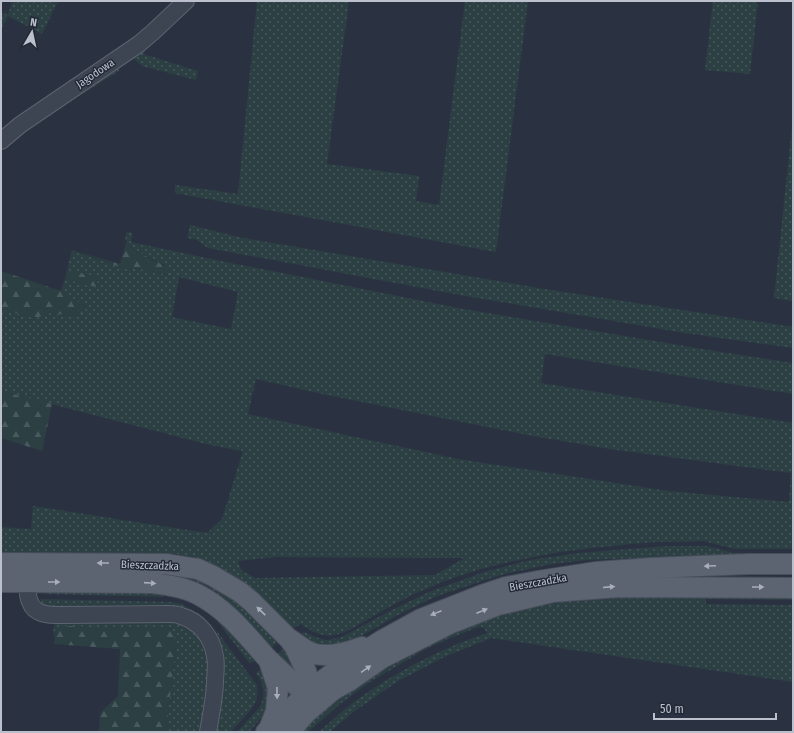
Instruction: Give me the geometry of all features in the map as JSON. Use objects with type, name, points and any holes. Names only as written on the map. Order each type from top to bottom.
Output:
[{"type":"main road","name":"Bieszczadzka","points":[[1,563],[166,564],[198,569],[214,576],[240,592],[251,601],[295,647],[309,681],[306,713]]},
{"type":"main road","name":"Bieszczadzka","points":[[309,690],[342,666],[381,641],[421,619],[506,587],[596,572],[749,564],[793,564]]},
{"type":"main road","name":"Bieszczadzka","points":[[1,582],[152,583],[183,589],[195,593],[217,607],[236,624],[297,686],[302,689],[309,690],[333,690]]},
{"type":"main road","name":"Bieszczadzka","points":[[306,713],[333,690],[349,681],[382,658],[449,624],[498,605],[553,592],[618,587],[793,588]]},
{"type":"main road","points":[[289,639],[309,652],[330,655],[349,652],[381,641]]},
{"type":"main road","points":[[268,658],[278,688],[276,711],[268,730]]},
{"type":"main road","points":[[268,730],[309,690]]},
{"type":"main road","points":[[289,732],[306,713]]},
{"type":"street","name":"Jagodowa","points":[[1,141],[20,125],[139,44],[186,1]]},
{"type":"street","points":[[27,582],[30,602],[36,611],[42,613],[64,615],[169,614],[180,615],[199,626],[211,640],[216,656],[213,704],[208,732]]},
{"type":"green space","points":[[12,1],[58,1],[42,34],[8,16],[1,30],[1,12],[8,15]]},
{"type":"green space","points":[[257,1],[349,1],[327,164],[419,176],[416,201],[439,205],[465,1],[528,1],[496,252],[175,193],[175,185],[238,194]]},
{"type":"green space","points":[[713,1],[758,1],[750,74],[705,70]]},
{"type":"green space","points":[[140,47],[144,52],[143,54],[198,71],[196,80],[142,66],[132,57]]},
{"type":"green space","points":[[117,65],[119,71],[42,119]]},
{"type":"green space","points":[[793,117],[793,301],[774,298]]},
{"type":"green space","points":[[190,225],[243,238],[551,290],[793,327],[793,348],[685,333],[454,294],[208,248],[197,240],[187,238]]},
{"type":"green space","points":[[127,232],[133,233],[131,242],[463,309],[793,363],[793,394],[545,354],[541,383],[793,423],[793,549],[738,549],[703,541],[666,542],[588,548],[534,557],[454,578],[408,597],[345,632],[334,635],[316,633],[301,624],[292,629],[263,598],[240,580],[216,566],[196,558],[176,554],[1,553],[1,527],[31,529],[33,506],[207,533],[222,519],[243,451],[210,445],[1,391],[1,309],[36,318],[50,313],[77,316],[85,311],[83,305],[61,291],[65,279],[96,287],[98,279],[67,270],[72,250],[125,269],[136,268],[169,275],[165,265],[138,252],[126,244],[127,240],[125,240]],"holes":[[[179,277],[238,292],[231,329],[172,317]],[[256,379],[327,395],[533,436],[610,449],[791,473],[789,502],[668,491],[458,459],[248,414]],[[276,557],[463,559],[435,575],[255,578],[241,570],[238,561]]]},
{"type":"green space","points":[[126,244],[165,266],[170,275],[136,268],[125,269],[82,253],[120,264]]},
{"type":"green space","points":[[67,270],[98,278],[96,287],[65,279]]},
{"type":"green space","points":[[1,271],[61,291],[83,305],[85,311],[77,316],[50,313],[36,318],[1,309]]},
{"type":"green space","points":[[1,391],[52,404],[42,451],[1,438]]},
{"type":"green space","points":[[667,546],[705,546],[733,553],[790,554],[790,557],[668,557],[586,560],[552,564],[504,574],[440,595],[396,616],[349,643],[335,646],[315,644],[300,635],[304,632],[327,640],[342,637],[429,592],[484,572],[522,562],[579,553]]},
{"type":"green space","points":[[169,574],[195,578],[203,581],[239,603],[279,641],[270,649]]},
{"type":"green space","points":[[47,592],[146,593],[164,595],[164,597],[44,594]]},
{"type":"green space","points":[[632,596],[793,597],[793,600],[706,599],[706,604],[793,605],[793,682],[491,638],[444,657],[398,681],[352,713],[330,732],[319,732],[354,702],[385,681],[418,662],[452,646],[487,633],[484,628],[478,627],[426,649],[370,682],[340,704],[308,732],[299,732],[343,694],[382,666],[443,635],[503,614],[556,601]]},
{"type":"green space","points":[[40,599],[171,602],[182,604],[203,616],[216,630],[202,618],[180,606],[50,606],[43,605]]},
{"type":"green space","points":[[166,619],[188,625],[204,644],[209,660],[204,719],[197,732],[166,732],[176,645],[55,633],[54,637],[54,626],[56,622]]},
{"type":"green space","points":[[217,621],[241,642],[255,660],[250,664]]},
{"type":"green space","points":[[65,626],[172,629],[176,645],[166,732],[99,732],[100,713],[118,696],[120,649],[54,644],[56,633],[59,629]]},
{"type":"green space","points":[[216,630],[257,685],[257,697],[254,705],[231,732],[216,732],[224,653]]},
{"type":"green space","points":[[285,648],[298,674],[276,655]]},
{"type":"green space","points":[[261,669],[268,678],[268,710],[249,732],[237,732],[260,707],[262,702],[263,689],[261,681],[256,673]]}]
